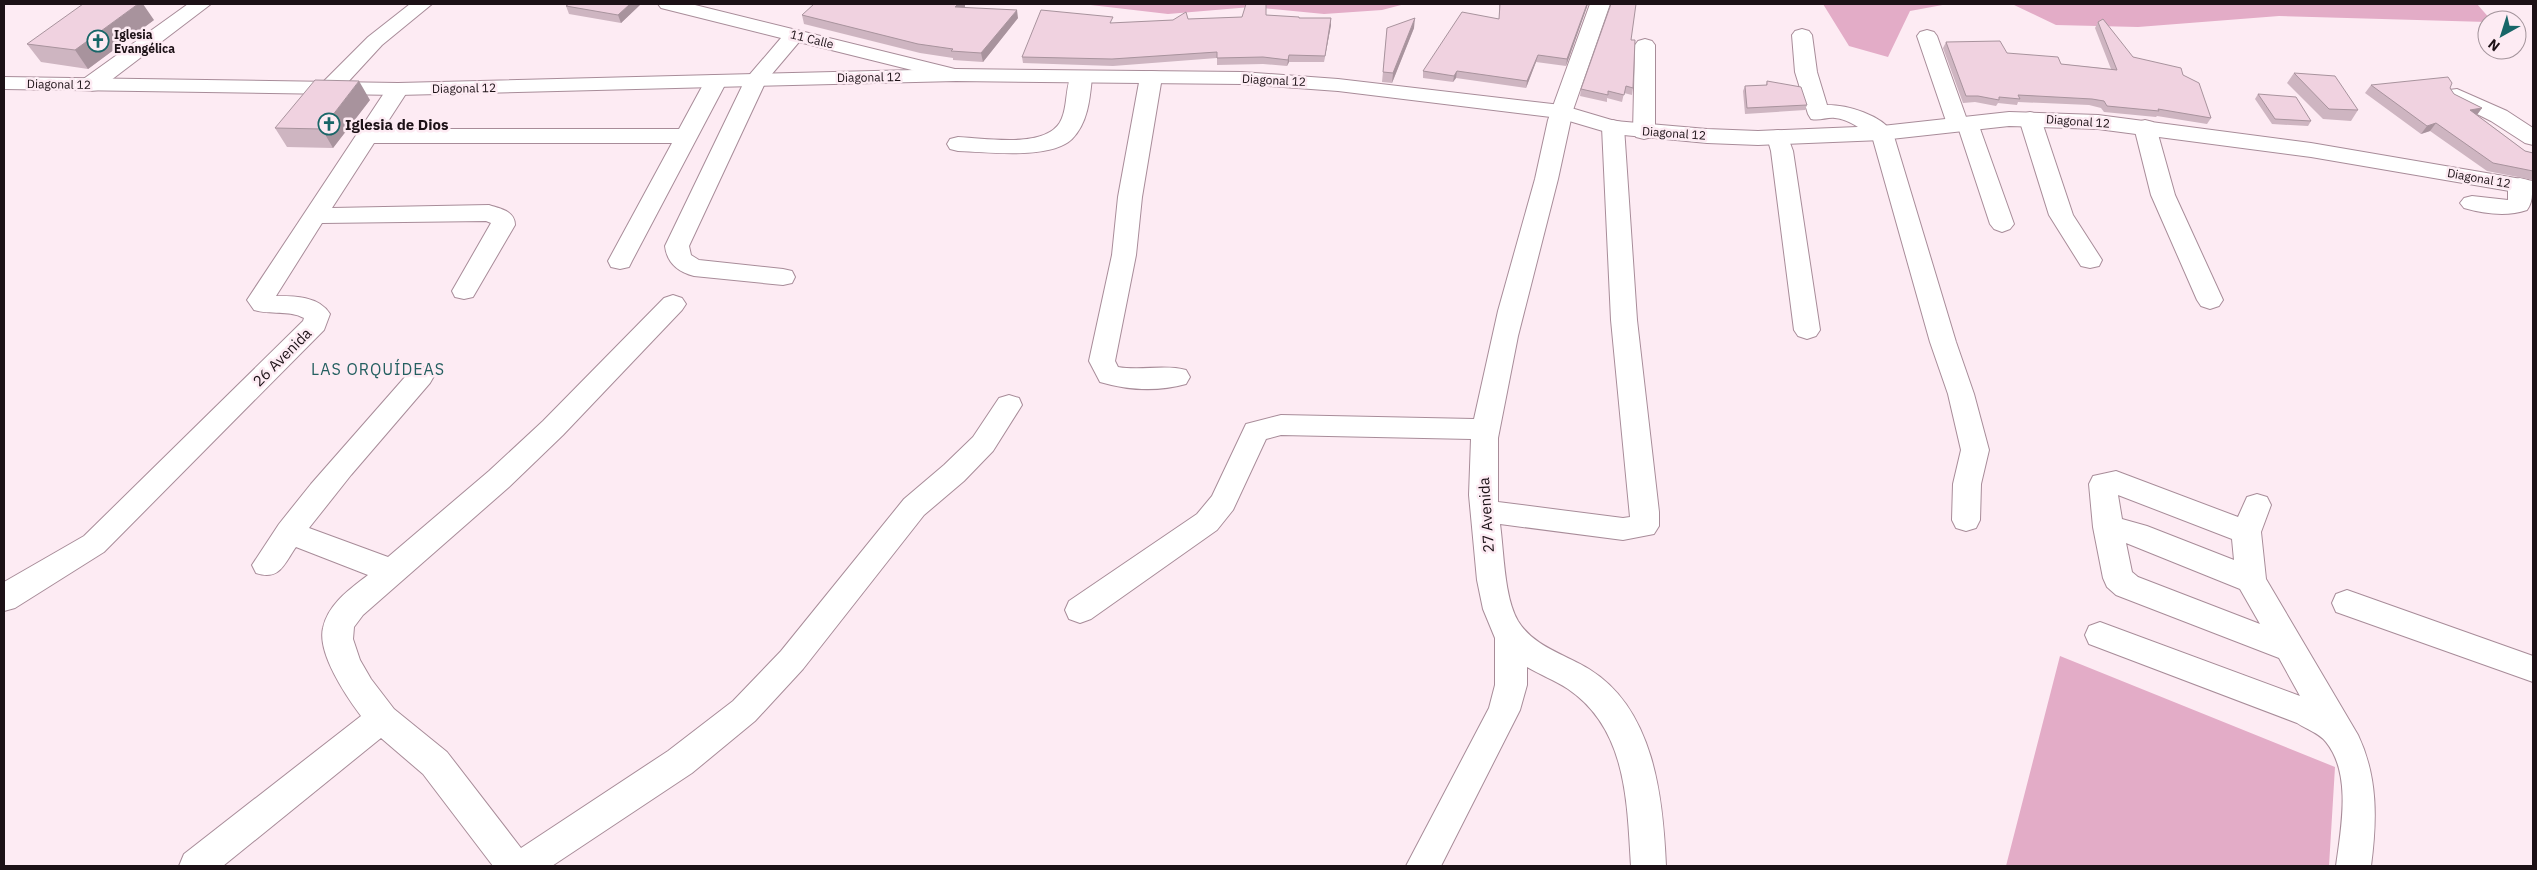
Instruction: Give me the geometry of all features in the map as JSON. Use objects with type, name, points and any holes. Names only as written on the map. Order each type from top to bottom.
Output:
[{"type":"street","points":[[90,85],[201,4]]},
{"type":"street","points":[[328,90],[374,41],[422,4]]},
{"type":"street","name":"11 Calle","points":[[668,4],[956,75]]},
{"type":"street","name":"27 Avenida","points":[[1600,4],[1562,112],[1545,185],[1514,295],[1486,429],[1483,457],[1484,511],[1495,600],[1511,637],[1541,660],[1578,679],[1592,689],[1607,705],[1621,726],[1633,755],[1641,786],[1647,828],[1648,866]]},
{"type":"street","points":[[783,277],[706,271],[684,263],[678,256],[677,246],[756,80],[794,35]]},
{"type":"street","points":[[1802,35],[1806,72],[1822,124]]},
{"type":"street","points":[[1927,36],[2002,224]]},
{"type":"street","points":[[1644,132],[1645,45]]},
{"type":"street","name":"Diagonal 12","points":[[4,83],[328,90],[956,75],[1291,80],[1562,112],[1613,127],[1644,132],[1778,137],[1822,124],[1882,133],[1963,123],[2030,119],[2098,122],[2311,150],[2527,186]]},
{"type":"street","points":[[958,144],[1042,145],[1063,135],[1073,118],[1081,77]]},
{"type":"street","points":[[1151,77],[1130,197],[1124,255],[1102,361],[1109,375],[1136,380],[1177,377]]},
{"type":"street","points":[[620,260],[716,81]]},
{"type":"street","name":"26 Avenida","points":[[4,599],[21,586],[68,562],[94,544],[315,324],[317,314],[306,307],[264,304],[260,300],[398,89]]},
{"type":"street","points":[[2457,95],[2499,116],[2533,138]]},
{"type":"street","points":[[2030,119],[2061,215],[2090,260]]},
{"type":"street","points":[[1484,511],[1623,529],[1644,526],[1645,512],[1632,416],[1616,211],[1613,127]]},
{"type":"street","points":[[2145,127],[2146,137],[2163,195],[2210,300]]},
{"type":"street","points":[[1882,133],[1943,342],[1961,394],[1975,450],[1967,484],[1966,520]]},
{"type":"street","points":[[367,136],[686,136]]},
{"type":"street","points":[[1778,137],[1782,151],[1807,330]]},
{"type":"street","points":[[2472,203],[2510,208],[2519,204],[2527,186]]},
{"type":"street","points":[[314,216],[489,213],[498,215],[503,219],[503,225],[464,291]]},
{"type":"street","points":[[513,866],[466,800],[433,760],[382,718],[360,690],[346,664],[338,630],[343,618],[352,606],[499,479],[546,434],[673,304]]},
{"type":"street","points":[[268,566],[289,532],[342,464],[421,376]]},
{"type":"street","points":[[523,866],[680,762],[744,711],[792,660],[914,507],[959,468],[983,444],[1008,406]]},
{"type":"street","points":[[1080,610],[1208,522],[1223,502],[1256,431],[1281,426],[1486,429]]},
{"type":"street","points":[[2290,649],[2128,586],[2118,578],[2108,526],[2103,484],[2116,482],[2252,518],[2251,580],[2354,761],[2358,812],[2354,866]]},
{"type":"street","points":[[2108,526],[2137,534],[2251,580]]},
{"type":"street","points":[[289,532],[393,572]]},
{"type":"street","points":[[2347,603],[2533,669]]},
{"type":"street","points":[[2100,635],[2308,713],[2337,730]]},
{"type":"street","points":[[1423,866],[1504,710],[1511,685],[1511,637]]},
{"type":"street","points":[[196,866],[382,718]]},
{"type":"shaded area","points":[[1082,4],[1405,4],[1382,10],[1324,14],[1251,7],[1168,14]]},
{"type":"shaded area","points":[[1823,4],[1948,4],[1910,11],[1888,57],[1849,46]]},
{"type":"shaded area","points":[[2012,4],[2477,4],[2482,10],[2477,10],[2477,22],[2279,16],[2138,27],[2056,25]]},
{"type":"shaded area","points":[[2060,656],[2335,767],[2329,866],[2006,866]]},
{"type":"building","points":[[83,4],[138,4],[75,50],[27,44]]},
{"type":"building","points":[[569,4],[630,4],[618,15],[566,6]]},
{"type":"building","points":[[814,4],[958,4],[955,7],[1017,10],[981,53],[951,51],[953,49],[918,44],[802,15]]},
{"type":"building","points":[[1246,4],[1266,4],[1266,15],[1331,18],[1325,56],[1289,55],[1288,60],[1263,57],[1217,58],[1217,52],[1112,59],[1022,57],[1041,10],[1113,17],[1110,23],[1173,20],[1186,12],[1188,19],[1242,17]]},
{"type":"building","points":[[1500,4],[1587,4],[1567,59],[1538,55],[1527,81],[1457,71],[1454,76],[1423,71],[1462,12],[1499,19]]},
{"type":"building","points":[[1611,4],[1636,4],[1631,40],[1635,40],[1633,88],[1626,86],[1624,95],[1608,91],[1608,95],[1581,89]]},
{"type":"building","points":[[1415,18],[1393,73],[1383,72],[1387,28]]},
{"type":"building","points":[[2103,19],[2133,57],[2181,68],[2183,75],[2199,83],[2211,118],[2158,109],[2159,111],[2107,106],[2104,101],[2092,99],[2018,95],[2020,99],[1999,97],[1999,100],[1966,96],[1946,42],[2000,41],[2007,53],[2058,57],[2061,64],[2117,70],[2098,22]]},
{"type":"building","points":[[2294,73],[2335,76],[2358,110],[2329,109]]},
{"type":"building","points":[[2448,77],[2452,83],[2450,88],[2454,94],[2482,108],[2470,110],[2525,151],[2533,153],[2533,171],[2493,163],[2436,123],[2427,126],[2371,85]]},
{"type":"building","points":[[315,80],[359,81],[322,129],[275,128]]},
{"type":"building","points":[[1767,81],[1801,87],[1807,105],[1747,108],[1745,86],[1767,85]]},
{"type":"building","points":[[2258,94],[2296,97],[2311,121],[2275,119]]},
{"type":"place","name":"Iglesia Evangélica","points":[[98,41]]},
{"type":"place","name":"Iglesia de Dios","points":[[329,124]]},
{"type":"district","name":"LAS ORQUÍDEAS","points":[[378,369]]}]
